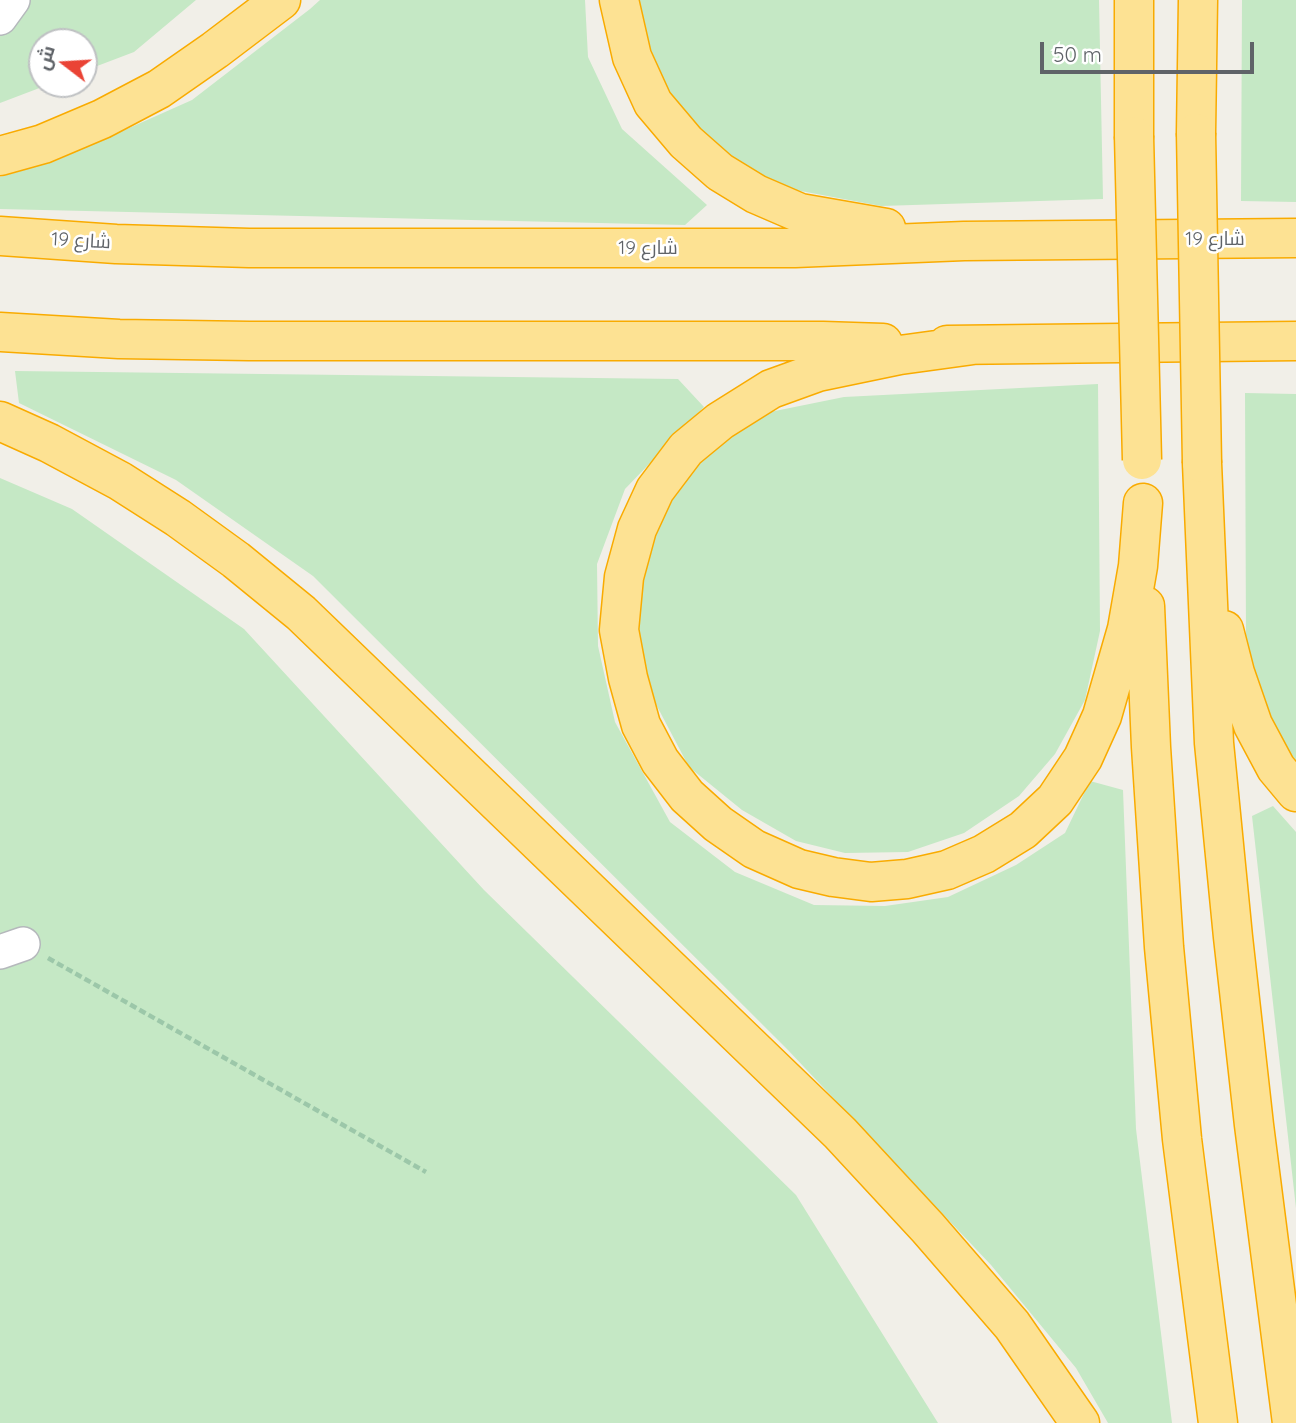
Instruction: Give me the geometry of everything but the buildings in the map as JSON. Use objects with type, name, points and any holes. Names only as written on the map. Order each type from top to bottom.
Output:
[{"type":"highway","points":[[0,156],[43,145],[102,119],[159,89],[215,51],[281,0]]},
{"type":"highway","points":[[619,0],[632,57],[653,103],[686,142],[720,172],[756,194],[800,213],[964,241]]},
{"type":"highway","points":[[1116,0],[1133,95]]},
{"type":"highway","points":[[1134,0],[1133,95],[1145,630],[1150,734],[1164,947],[1182,1139],[1218,1423]]},
{"type":"highway","points":[[1198,0],[1196,133],[1202,463],[1214,743],[1254,1125],[1292,1423]]},
{"type":"highway","points":[[1198,69],[1209,0]]},
{"type":"highway","name":"شارع 19","points":[[0,236],[116,244],[250,248],[795,248],[964,241],[1296,238]]},
{"type":"highway","points":[[0,332],[119,339],[249,341],[823,341],[973,345],[1296,341]]},
{"type":"highway","points":[[973,345],[900,355],[818,372],[771,389],[720,421],[686,449],[656,490],[637,529],[624,577],[619,630],[641,725],[660,761],[687,796],[718,824],[754,849],[799,869],[872,882],[907,879],[947,870],[984,854],[1023,830],[1055,800],[1083,758],[1102,716],[1127,629],[1138,566],[1143,503]]},
{"type":"highway","points":[[0,421],[50,443],[132,488],[236,560],[301,613],[840,1133],[928,1228],[1012,1325],[1080,1423]]},
{"type":"highway","points":[[1205,527],[1212,580],[1225,634],[1253,726],[1276,768],[1296,792]]},
{"type":"street","points":[[0,18],[13,0]]},
{"type":"path","points":[[11,948],[426,1172]]},
{"type":"green space","points":[[0,0],[196,0],[134,52],[98,66],[98,28],[28,28],[28,92],[0,103]]},
{"type":"green space","points":[[320,0],[585,0],[588,57],[622,129],[707,205],[685,225],[0,209],[0,177],[55,161],[192,100]]},
{"type":"green space","points":[[631,0],[1099,0],[1103,199],[881,206],[774,186],[696,134],[648,63]]},
{"type":"green space","points":[[1242,0],[1296,0],[1296,202],[1241,201]]},
{"type":"green space","points":[[15,371],[678,379],[704,407],[625,489],[597,564],[598,646],[615,722],[670,822],[735,872],[814,905],[885,906],[948,897],[1016,865],[1065,833],[1090,781],[1123,790],[1136,1129],[1172,1423],[1108,1423],[1076,1368],[991,1265],[787,1049],[313,576],[176,480],[19,403]]},
{"type":"green space","points":[[1098,384],[1100,631],[1085,700],[1055,754],[1019,796],[964,833],[908,852],[845,853],[796,841],[742,810],[689,767],[649,691],[632,612],[646,546],[684,469],[765,413],[844,397]]},
{"type":"green space","points":[[1245,393],[1296,394],[1296,765],[1262,708],[1246,639]]},
{"type":"green space","points":[[0,478],[72,509],[244,629],[484,890],[796,1195],[938,1423],[0,1423]]},
{"type":"green space","points":[[1273,806],[1296,832],[1296,1208],[1252,816]]}]
